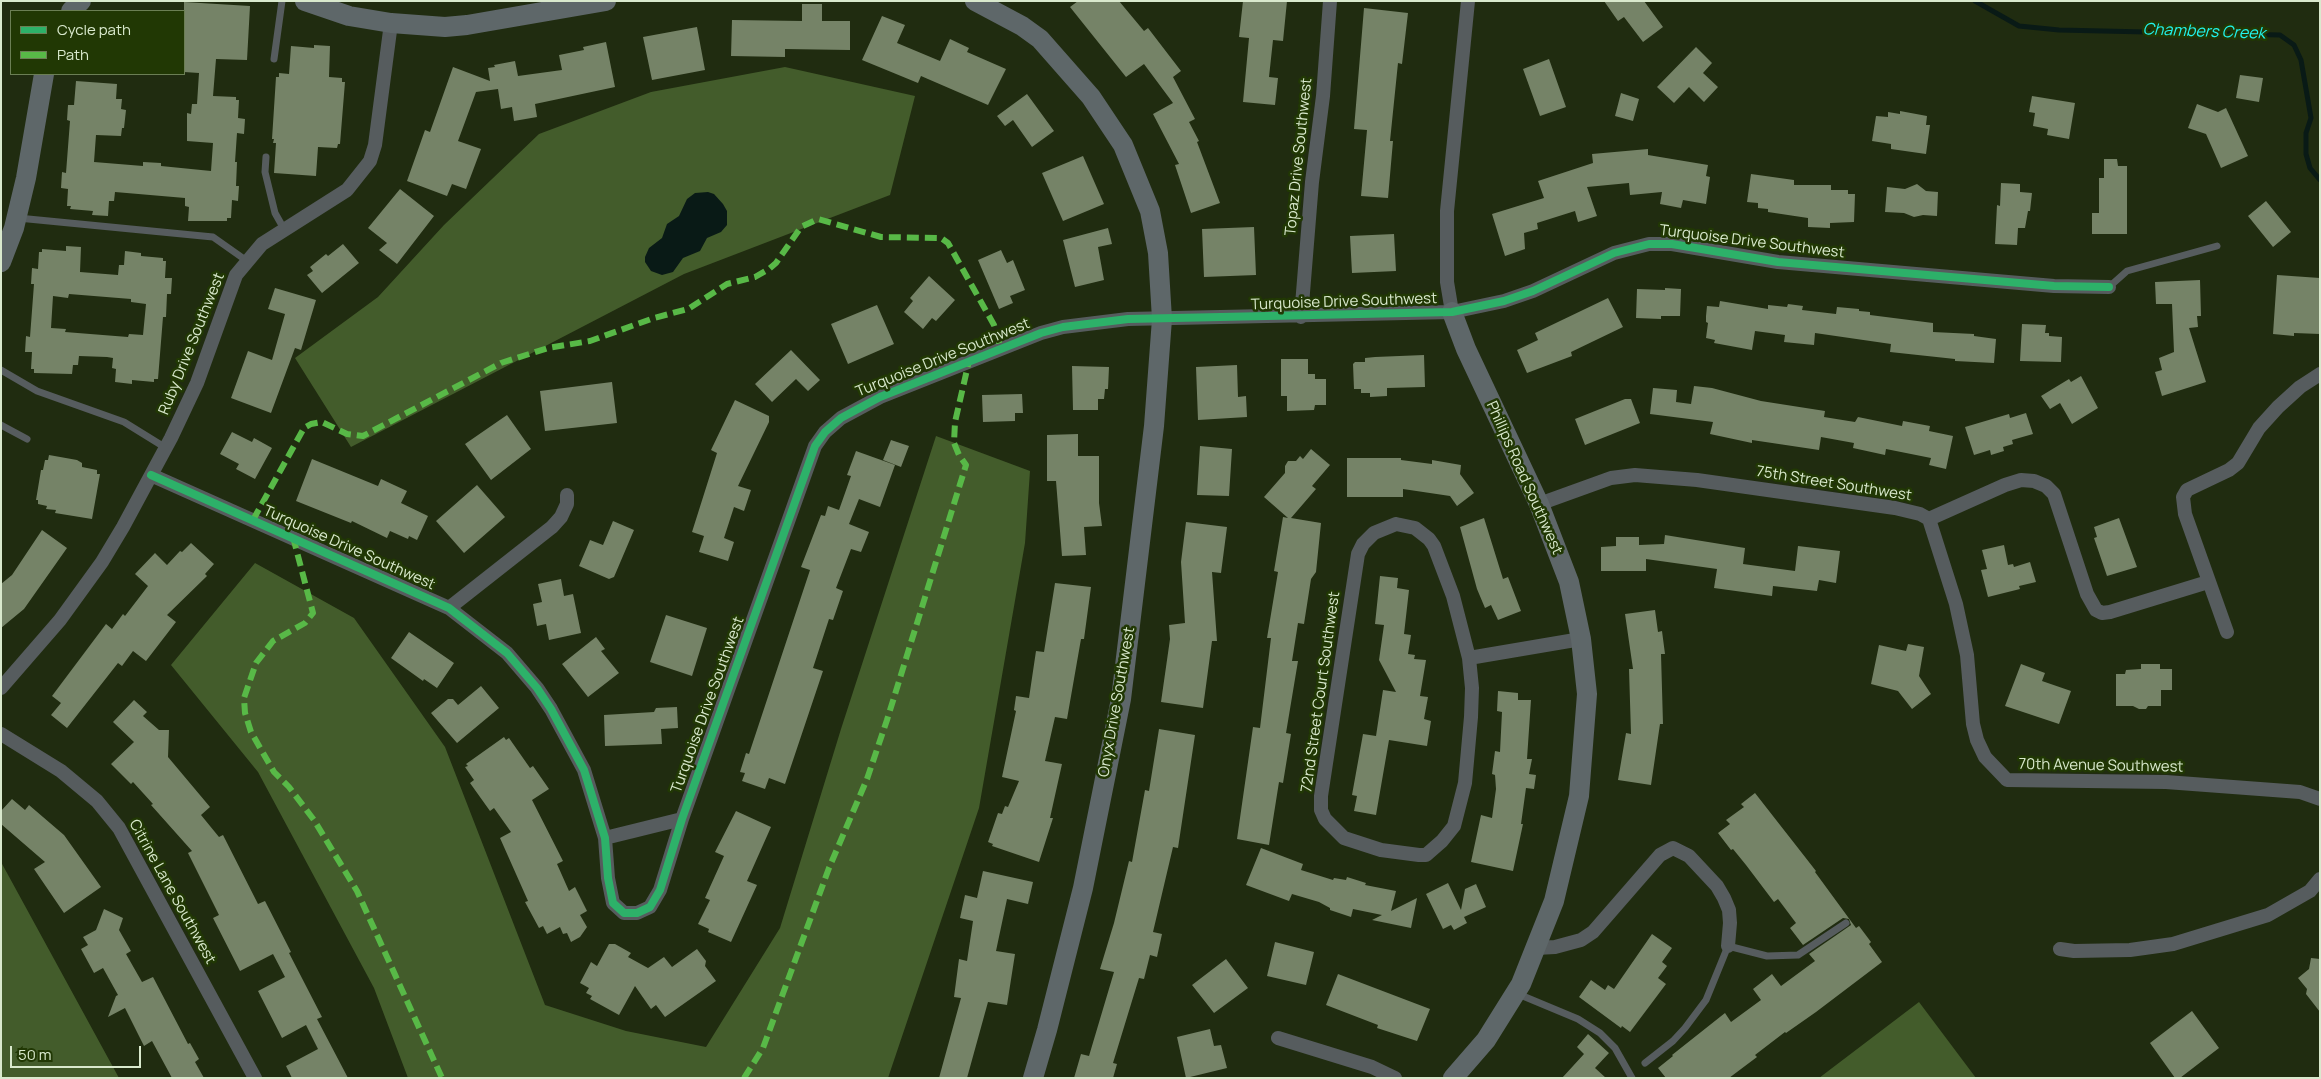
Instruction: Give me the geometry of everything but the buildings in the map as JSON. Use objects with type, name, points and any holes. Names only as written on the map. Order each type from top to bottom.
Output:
[{"type":"street","points":[[305,1],[349,16],[391,23],[445,26],[467,26],[606,1]]},
{"type":"street","name":"Onyx Drive Southwest","points":[[975,1],[1022,26],[1040,40],[1091,97],[1124,145],[1150,211],[1158,253],[1162,319],[1149,473],[1121,699],[1082,888],[1047,1030],[1032,1078]]},
{"type":"street","name":"Topaz Drive Southwest","points":[[1301,317],[1330,1]]},
{"type":"street","name":"Phillips Road Southwest","points":[[1453,1078],[1486,1040],[1516,992],[1536,948],[1554,901],[1579,796],[1587,694],[1581,639],[1569,582],[1539,504],[1466,349],[1452,312],[1447,282],[1446,211],[1468,1]]},
{"type":"street","name":"Ruby Drive Southwest","points":[[1,688],[23,664],[81,592],[123,527],[166,448],[197,383],[236,275],[262,244],[347,190],[370,161],[375,145],[391,23]]},
{"type":"street","points":[[1,262],[16,217],[26,178],[44,75]]},
{"type":"street","name":"Turquoise Drive Southwest","points":[[151,475],[449,608],[507,653],[552,709],[584,770],[605,838],[608,878],[614,904],[624,913],[637,913],[650,907],[660,890],[682,819],[815,446],[826,432],[842,418],[880,397],[1041,333],[1101,321],[1452,312],[1504,301],[1533,291],[1614,253],[1649,244],[1672,244],[1778,262],[2054,286],[2109,286]]},
{"type":"street","points":[[2227,632],[2185,514],[2183,497],[2187,490],[2229,470],[2238,463],[2259,428],[2271,414],[2300,388],[2320,374]]},
{"type":"street","name":"75th Street Southwest","points":[[1539,504],[1611,478],[1635,475],[1697,480],[1895,508],[1920,514],[1929,519]]},
{"type":"street","points":[[1929,519],[2004,485],[2021,480],[2034,481],[2046,486],[2054,494],[2087,594],[2096,610],[2102,613],[2110,612],[2208,582]]},
{"type":"street","points":[[449,608],[552,527],[562,517],[567,504],[567,495]]},
{"type":"street","name":"70th Avenue Southwest","points":[[1929,519],[1967,655],[1973,724],[1977,740],[1993,768],[2007,780],[2166,782],[2300,792],[2320,799]]},
{"type":"street","name":"72nd Street Court Southwest","points":[[1390,525],[1407,525],[1429,538],[1434,546],[1452,596],[1469,658],[1472,717],[1465,782],[1454,826],[1442,841],[1426,854],[1419,855],[1381,850],[1344,838],[1325,819],[1321,810],[1321,796],[1358,554],[1363,544],[1374,533],[1390,525]]},
{"type":"street","points":[[1469,658],[1581,639]]},
{"type":"street","name":"Citrine Lane Southwest","points":[[1,734],[60,770],[97,801],[119,828],[255,1078]]},
{"type":"street","points":[[605,838],[682,819]]},
{"type":"street","points":[[1536,948],[1555,948],[1581,940],[1593,932],[1660,855],[1674,848],[1690,856],[1717,886],[1724,898],[1729,910],[1728,946]]},
{"type":"street","points":[[2060,949],[2074,951],[2130,950],[2173,944],[2268,915],[2310,891],[2320,879]]},
{"type":"street","points":[[1278,1038],[1372,1066],[1395,1078]]},
{"type":"lane","points":[[274,60],[282,1]]},
{"type":"lane","points":[[266,157],[265,172],[275,213],[284,229]]},
{"type":"lane","points":[[16,217],[213,238],[247,261]]},
{"type":"lane","points":[[2109,286],[2127,271],[2217,246]]},
{"type":"lane","points":[[1,370],[37,391],[124,422],[166,448]]},
{"type":"lane","points":[[1,425],[27,439]]},
{"type":"lane","points":[[1645,1063],[1673,1041],[1706,1000],[1728,946],[1766,956],[1798,955],[1846,923]]},
{"type":"lane","points":[[1516,992],[1578,1018],[1600,1033],[1615,1048],[1632,1078]]},
{"type":"green space","points":[[785,67],[915,96],[890,195],[684,274],[351,447],[295,358],[378,297],[444,225],[539,134],[651,92]]},
{"type":"green space","points":[[936,436],[1030,471],[1025,543],[979,808],[888,1078],[408,1078],[374,988],[258,772],[171,665],[255,563],[354,618],[445,747],[545,1005],[626,1031],[706,1047],[780,928],[841,729]]},
{"type":"green space","points":[[1,862],[119,1078],[1,1078]]},
{"type":"green space","points":[[1919,1002],[1976,1078],[1819,1078]]},
{"type":"shaded area","points":[[708,192],[714,194],[723,204],[727,211],[727,225],[721,232],[707,238],[700,251],[683,258],[673,272],[662,275],[651,271],[645,262],[649,248],[662,238],[667,224],[679,216],[687,199],[695,193]]},
{"type":"waterway","name":"Chambers Creek","points":[[1975,1],[2019,26],[2059,30],[2280,35],[2294,45],[2301,60],[2311,118],[2306,133],[2306,154],[2310,168],[2320,180]]},
{"type":"marked path","points":[[253,520],[304,428],[311,424],[322,422],[347,434],[363,436],[501,363],[548,348],[590,341],[654,318],[688,309],[727,284],[755,277],[769,269],[776,263],[801,227],[818,219],[881,237],[941,238],[948,243],[994,325],[1001,349]]},
{"type":"marked path","points":[[744,1078],[763,1048],[829,868],[867,779],[887,720],[966,465],[954,443],[955,422],[969,361]]},
{"type":"marked path","points":[[293,537],[313,613],[305,623],[273,641],[256,663],[244,698],[245,713],[251,732],[274,772],[289,787],[314,820],[357,891],[442,1078]]},
{"type":"cycle path","points":[[151,475],[449,608],[507,653],[537,688],[551,709],[584,770],[605,838],[608,878],[613,903],[624,913],[637,913],[650,907],[660,890],[682,819],[815,446],[825,432],[841,418],[880,397],[1041,333],[1063,327],[1128,319],[1452,312],[1504,301],[1533,291],[1614,253],[1649,244],[1672,244],[1778,262],[2054,286],[2109,287]]}]
